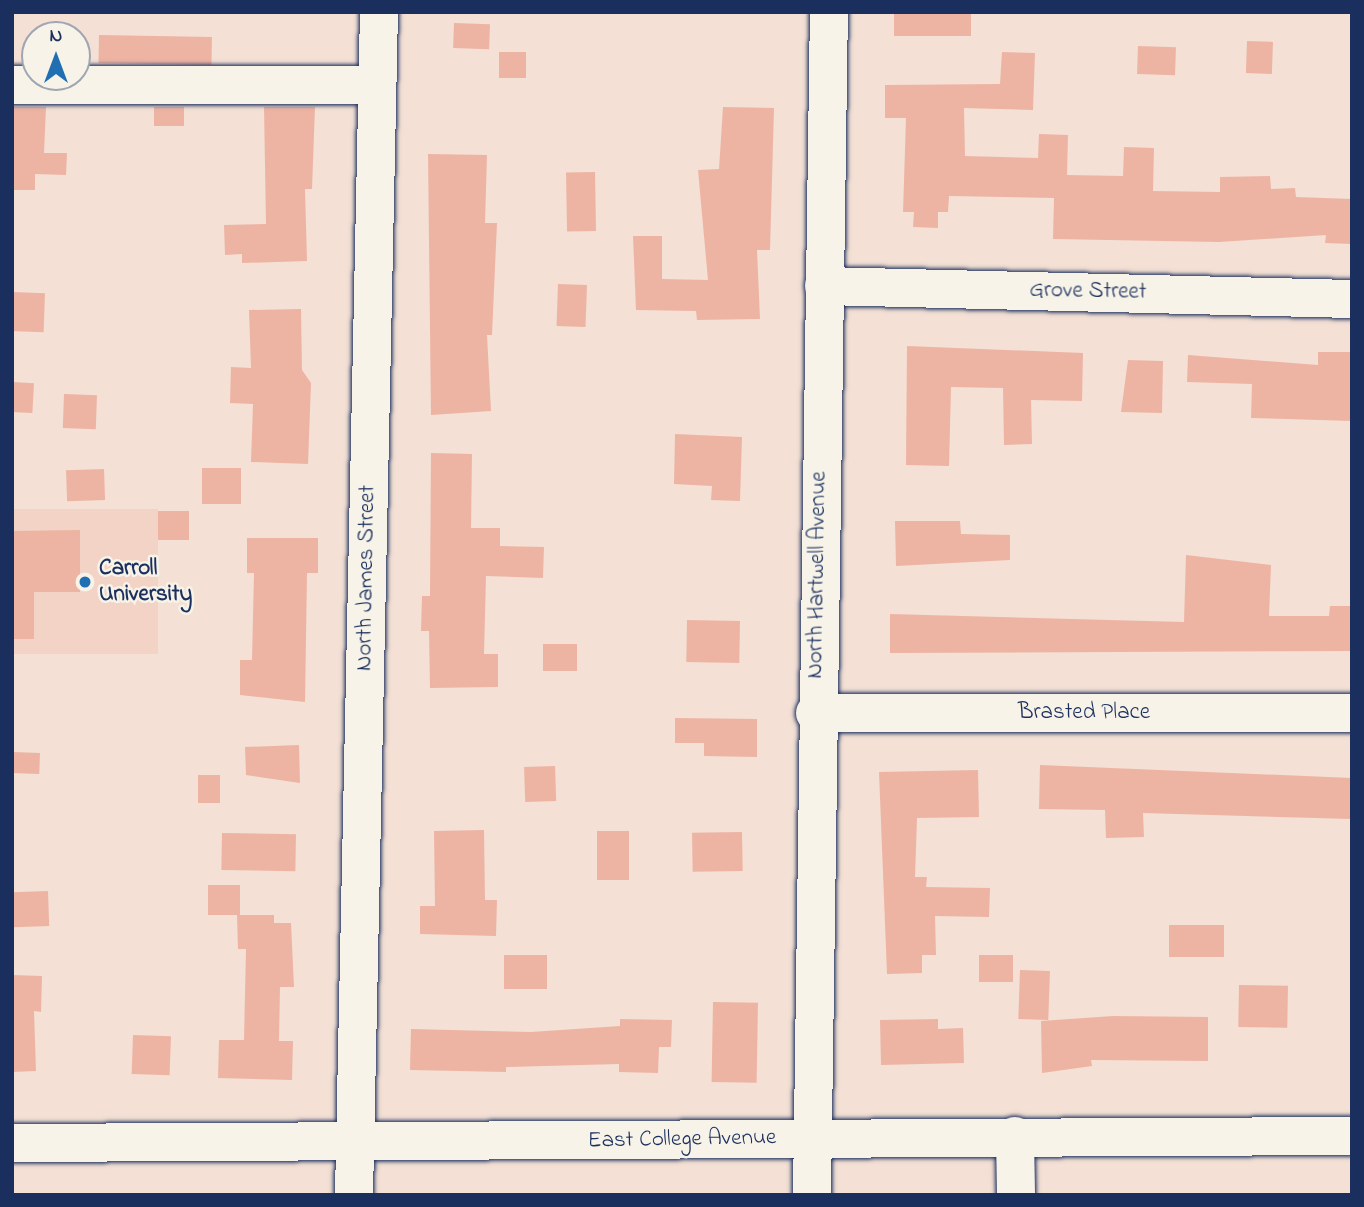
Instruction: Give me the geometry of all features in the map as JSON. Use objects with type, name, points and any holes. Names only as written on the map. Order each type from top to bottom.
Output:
[{"type":"street","name":"North James Street","points":[[355,1195],[379,12]]},
{"type":"street","name":"North Hartwell Avenue","points":[[812,1195],[815,713],[829,12]]},
{"type":"street","points":[[12,85],[376,85]]},
{"type":"street","name":"Grove Street","points":[[824,286],[1352,299]]},
{"type":"street","name":"Brasted Place","points":[[815,713],[1352,713]]},
{"type":"street","points":[[1015,1136],[1016,1195]]},
{"type":"street","name":"East College Avenue","points":[[12,1143],[355,1144],[1015,1136],[1352,1136]]},
{"type":"shaded area","name":"Carroll University","points":[[12,509],[158,509],[158,654],[12,654]]},
{"type":"building","points":[[894,12],[971,12],[971,36],[894,36]]},
{"type":"building","points":[[454,23],[490,24],[489,49],[453,48]]},
{"type":"building","points":[[99,35],[212,37],[211,65],[99,63]]},
{"type":"building","points":[[1247,41],[1273,42],[1272,74],[1246,73]]},
{"type":"building","points":[[1138,46],[1176,47],[1175,75],[1137,74]]},
{"type":"building","points":[[499,52],[526,52],[526,78],[499,78]]},
{"type":"building","points":[[1002,52],[1035,53],[1033,110],[964,108],[965,156],[1038,158],[1039,134],[1068,135],[1067,175],[1123,176],[1124,147],[1154,148],[1153,191],[1220,192],[1220,177],[1270,176],[1271,189],[1295,188],[1296,197],[1352,199],[1352,244],[1325,243],[1326,235],[1219,242],[1053,239],[1054,198],[949,196],[948,212],[938,212],[938,228],[913,227],[914,212],[903,212],[906,118],[885,118],[885,85],[1000,84]]},
{"type":"building","points":[[12,107],[46,107],[44,153],[67,153],[66,175],[35,174],[35,190],[12,190]]},
{"type":"building","points":[[154,107],[184,107],[184,126],[154,126]]},
{"type":"building","points":[[264,107],[315,107],[312,189],[305,189],[307,261],[242,263],[242,254],[225,255],[224,225],[266,224]]},
{"type":"building","points":[[723,107],[774,108],[770,250],[757,250],[760,319],[697,320],[696,311],[636,310],[633,236],[662,236],[662,279],[708,280],[698,170],[719,169]]},
{"type":"building","points":[[428,154],[487,155],[485,223],[497,223],[492,335],[487,335],[491,411],[431,415]]},
{"type":"building","points":[[595,172],[596,231],[567,231],[566,173]]},
{"type":"building","points":[[558,284],[587,285],[586,327],[557,326]]},
{"type":"building","points":[[12,292],[45,293],[44,332],[12,331]]},
{"type":"building","points":[[301,309],[302,370],[311,383],[308,464],[251,462],[253,404],[230,403],[231,367],[251,368],[249,310]]},
{"type":"building","points":[[907,346],[1083,353],[1082,401],[1031,400],[1032,444],[1004,445],[1003,388],[951,387],[949,466],[906,465]]},
{"type":"building","points":[[1318,352],[1352,352],[1352,421],[1251,418],[1252,384],[1187,382],[1188,355],[1318,365]]},
{"type":"building","points":[[1128,360],[1163,361],[1162,413],[1121,412]]},
{"type":"building","points":[[12,382],[34,383],[32,413],[12,412]]},
{"type":"building","points":[[64,394],[97,395],[96,429],[63,428]]},
{"type":"building","points":[[675,434],[742,437],[740,501],[711,500],[712,486],[674,484]]},
{"type":"building","points":[[431,453],[472,454],[471,528],[500,528],[500,546],[544,547],[543,578],[486,576],[484,654],[498,654],[498,687],[430,688],[429,631],[421,631],[422,596],[430,596]]},
{"type":"building","points":[[202,468],[241,468],[241,504],[202,504]]},
{"type":"building","points":[[104,469],[105,500],[67,501],[66,470]]},
{"type":"building","points":[[158,511],[189,511],[189,540],[158,540]]},
{"type":"building","points":[[895,521],[960,521],[961,534],[1010,535],[1010,560],[896,566]]},
{"type":"building","points":[[80,530],[80,592],[34,592],[34,639],[12,639],[12,531]]},
{"type":"building","points":[[247,538],[318,538],[318,573],[307,573],[305,702],[240,695],[240,660],[252,660],[254,573],[247,573]]},
{"type":"building","points":[[1186,555],[1271,565],[1269,616],[1329,616],[1330,606],[1352,606],[1352,651],[890,653],[890,614],[1184,622]]},
{"type":"building","points":[[687,620],[740,621],[739,663],[686,662]]},
{"type":"building","points":[[543,644],[577,644],[577,671],[543,671]]},
{"type":"building","points":[[675,718],[757,719],[757,757],[704,756],[704,743],[675,743]]},
{"type":"building","points":[[299,745],[300,783],[246,775],[245,747]]},
{"type":"building","points":[[12,752],[40,753],[39,774],[12,773]]},
{"type":"building","points":[[1040,765],[1352,778],[1352,819],[1143,813],[1144,837],[1106,838],[1105,810],[1039,809]]},
{"type":"building","points":[[555,766],[556,801],[525,802],[524,767]]},
{"type":"building","points":[[978,770],[979,817],[917,818],[915,877],[927,877],[926,887],[990,888],[989,917],[935,916],[936,955],[922,955],[922,973],[887,974],[879,772]]},
{"type":"building","points":[[198,775],[220,775],[220,803],[198,803]]},
{"type":"building","points":[[484,830],[485,900],[497,900],[496,936],[420,934],[420,906],[435,906],[434,831]]},
{"type":"building","points":[[597,831],[629,831],[629,880],[597,880]]},
{"type":"building","points":[[742,832],[743,871],[693,872],[692,833]]},
{"type":"building","points":[[222,833],[296,834],[295,871],[221,870]]},
{"type":"building","points":[[208,885],[240,885],[240,915],[208,915]]},
{"type":"building","points":[[48,891],[49,926],[13,927],[12,892]]},
{"type":"building","points":[[237,915],[274,915],[274,923],[291,923],[294,987],[280,987],[279,1041],[293,1041],[292,1080],[218,1078],[219,1040],[244,1040],[246,949],[238,949]]},
{"type":"building","points":[[1169,925],[1224,925],[1224,957],[1169,957]]},
{"type":"building","points":[[504,955],[547,955],[547,989],[504,989]]},
{"type":"building","points":[[979,955],[1013,955],[1013,982],[979,982]]},
{"type":"building","points":[[1020,970],[1050,971],[1048,1020],[1018,1019]]},
{"type":"building","points":[[12,975],[42,976],[41,1012],[34,1011],[36,1071],[12,1072]]},
{"type":"building","points":[[1239,985],[1288,986],[1287,1028],[1238,1027]]},
{"type":"building","points":[[713,1002],[758,1003],[757,1083],[712,1082]]},
{"type":"building","points":[[1113,1016],[1208,1017],[1208,1061],[1091,1060],[1092,1066],[1042,1073],[1041,1021]]},
{"type":"building","points":[[620,1019],[672,1020],[671,1047],[659,1047],[658,1073],[619,1072],[619,1064],[506,1067],[506,1072],[410,1070],[411,1029],[531,1032],[620,1026]]},
{"type":"building","points":[[938,1019],[938,1029],[963,1028],[964,1063],[881,1065],[880,1020]]},
{"type":"building","points":[[133,1035],[171,1036],[170,1075],[132,1074]]},
{"type":"place","name":"Carroll University","points":[[85,582]]}]
